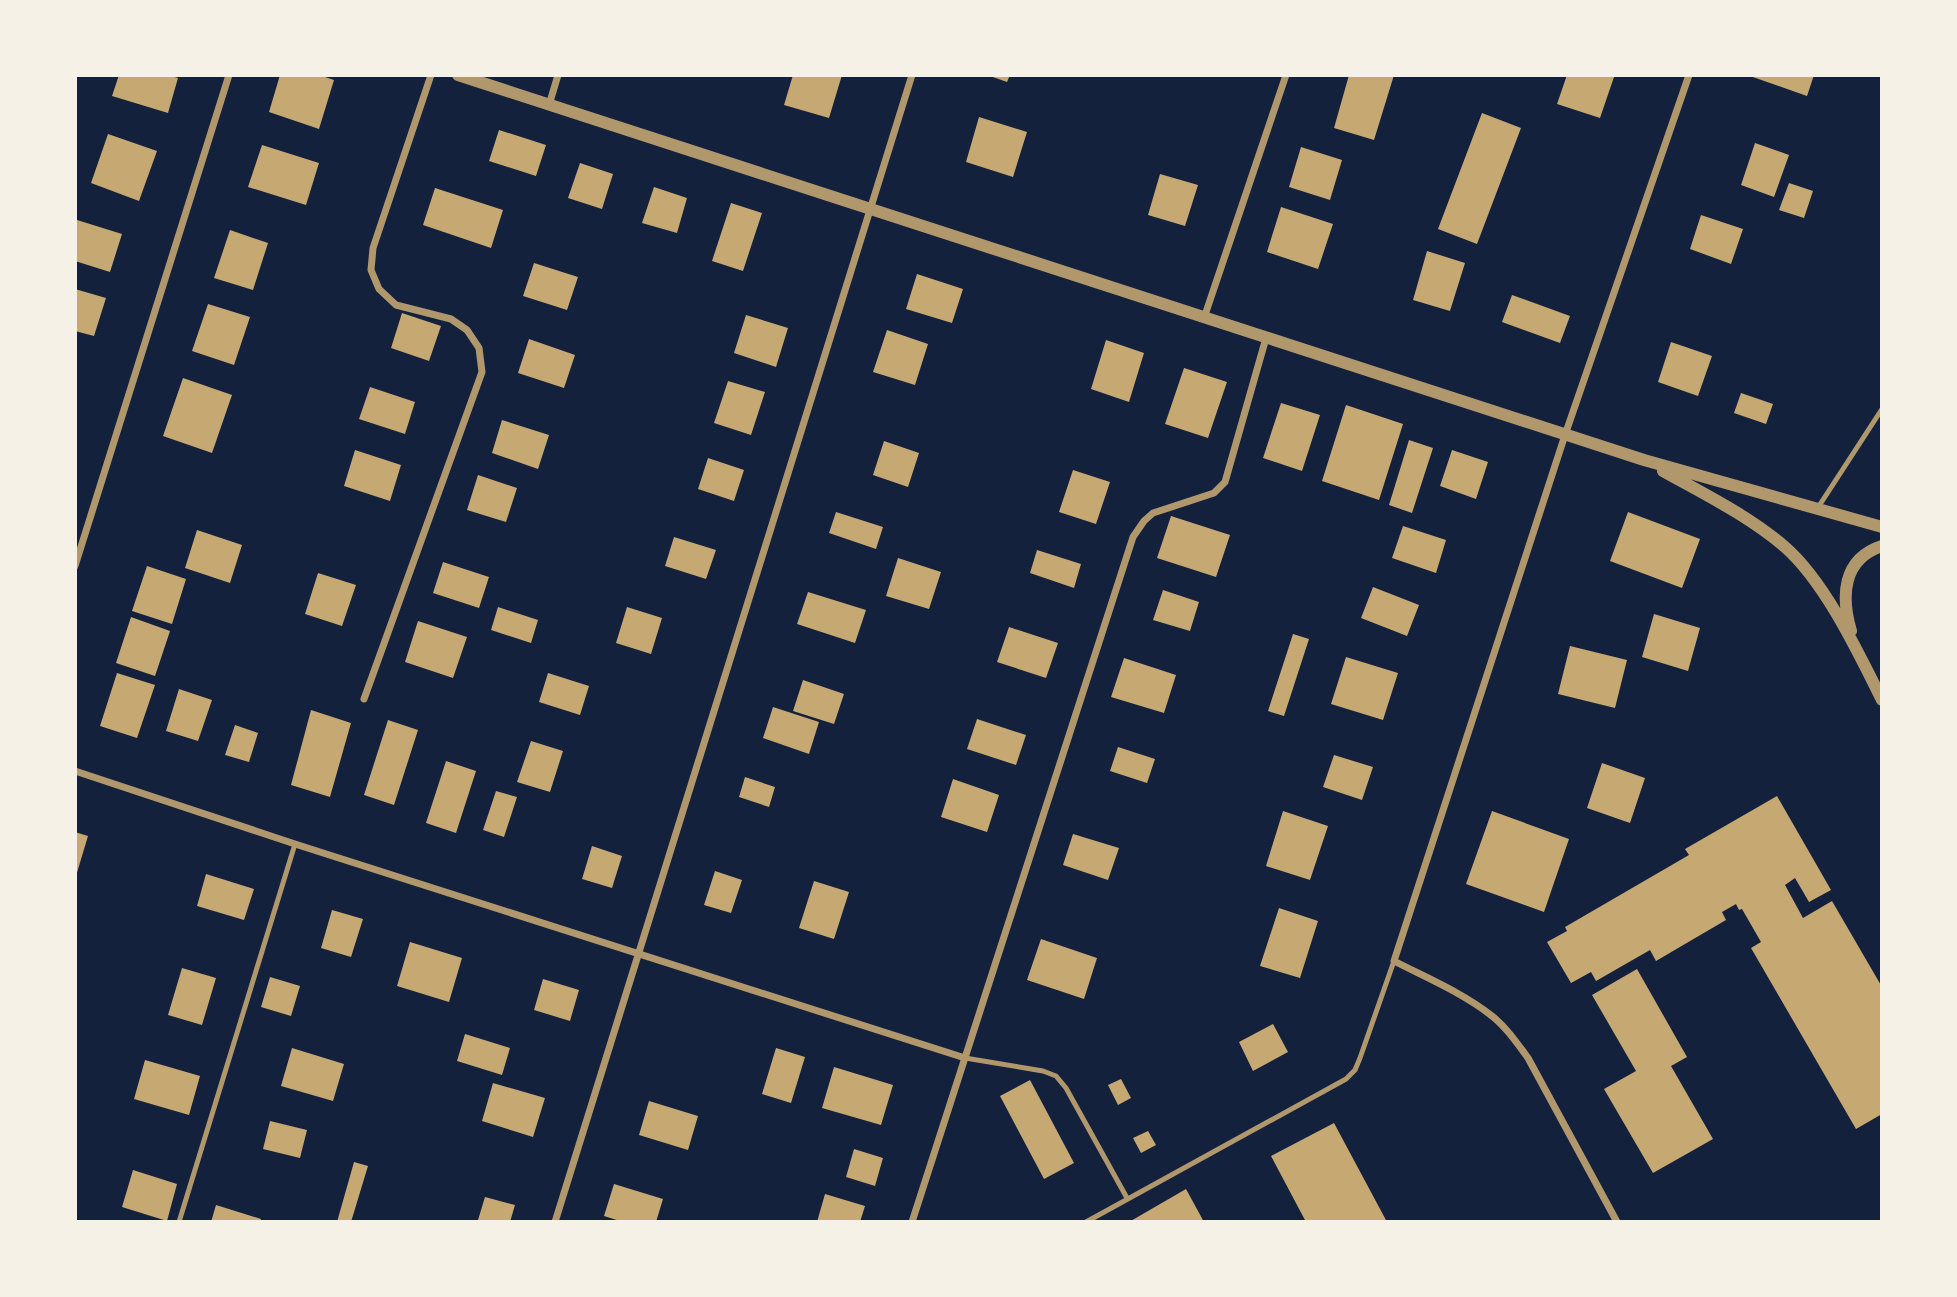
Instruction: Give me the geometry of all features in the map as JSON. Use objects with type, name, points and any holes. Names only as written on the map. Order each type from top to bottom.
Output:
[{"type":"street","points":[[75,566],[229,75]]},
{"type":"street","points":[[364,699],[482,372],[479,348],[467,330],[450,319],[396,305],[379,289],[371,270],[373,248],[431,75]]},
{"type":"street","points":[[458,75],[1565,435],[1882,527]]},
{"type":"street","points":[[548,105],[558,75]]},
{"type":"street","points":[[555,1222],[912,75]]},
{"type":"street","points":[[1204,318],[1286,75]]},
{"type":"street","points":[[1617,1222],[1528,1058],[1512,1037],[1493,1016],[1457,993],[1394,961],[1565,435],[1689,75]]},
{"type":"street","points":[[912,1222],[1133,537],[1153,513],[1214,494],[1225,482],[1266,338]]},
{"type":"street","points":[[1644,460],[1740,515],[1786,548],[1801,563],[1817,584],[1857,651],[1882,701]]},
{"type":"street","points":[[1882,546],[1863,556],[1853,568],[1844,596],[1846,614],[1857,651],[1882,677]]},
{"type":"street","points":[[75,771],[965,1058]]},
{"type":"lane","points":[[1817,509],[1882,409]]},
{"type":"lane","points":[[178,1222],[295,844]]},
{"type":"lane","points":[[1086,1222],[1346,1079],[1355,1070],[1360,1058],[1394,961]]},
{"type":"lane","points":[[965,1058],[1043,1071],[1056,1076],[1066,1088],[1127,1198]]},
{"type":"building","points":[[119,75],[168,75],[178,78],[168,113],[112,96]]},
{"type":"building","points":[[280,75],[319,75],[334,80],[319,129],[269,112]]},
{"type":"building","points":[[793,75],[842,75],[829,118],[784,105]]},
{"type":"building","points":[[987,75],[1010,75],[1007,82]]},
{"type":"building","points":[[1349,75],[1394,75],[1374,140],[1334,128]]},
{"type":"building","points":[[1567,75],[1614,77],[1600,118],[1557,104]]},
{"type":"building","points":[[1747,75],[1814,75],[1807,96]]},
{"type":"building","points":[[1482,113],[1521,128],[1477,244],[1438,229]]},
{"type":"building","points":[[979,117],[1027,132],[1013,177],[966,162]]},
{"type":"building","points":[[499,130],[546,145],[536,176],[489,161]]},
{"type":"building","points":[[108,134],[157,151],[139,201],[91,183]]},
{"type":"building","points":[[1755,143],[1789,155],[1774,197],[1741,185]]},
{"type":"building","points":[[262,145],[319,163],[306,205],[248,187]]},
{"type":"building","points":[[1301,147],[1342,160],[1330,200],[1289,187]]},
{"type":"building","points":[[580,163],[613,174],[602,209],[568,198]]},
{"type":"building","points":[[1160,174],[1198,185],[1185,226],[1148,215]]},
{"type":"building","points":[[1789,183],[1813,191],[1804,218],[1779,210]]},
{"type":"building","points":[[654,187],[687,198],[677,233],[642,223]]},
{"type":"building","points":[[435,188],[503,210],[491,248],[423,225]]},
{"type":"building","points":[[731,203],[762,213],[743,271],[712,261]]},
{"type":"building","points":[[1281,207],[1333,224],[1318,269],[1267,252]]},
{"type":"building","points":[[1701,215],[1743,229],[1731,264],[1690,249]]},
{"type":"building","points":[[77,220],[122,234],[110,272],[75,261]]},
{"type":"building","points":[[230,230],[268,243],[253,290],[214,278]]},
{"type":"building","points":[[1427,251],[1465,263],[1450,311],[1413,300]]},
{"type":"building","points":[[534,263],[578,277],[567,310],[523,296]]},
{"type":"building","points":[[917,274],[963,289],[952,323],[906,309]]},
{"type":"building","points":[[75,289],[106,298],[94,336],[75,331]]},
{"type":"building","points":[[1512,295],[1570,316],[1560,343],[1502,322]]},
{"type":"building","points":[[208,304],[250,317],[234,365],[192,351]]},
{"type":"building","points":[[402,313],[441,326],[429,361],[391,348]]},
{"type":"building","points":[[746,315],[788,328],[776,367],[734,353]]},
{"type":"building","points":[[887,330],[928,344],[915,385],[873,372]]},
{"type":"building","points":[[529,339],[575,355],[564,388],[518,373]]},
{"type":"building","points":[[1106,340],[1144,353],[1129,402],[1091,389]]},
{"type":"building","points":[[1671,342],[1712,356],[1698,396],[1658,382]]},
{"type":"building","points":[[1184,368],[1227,382],[1208,438],[1165,424]]},
{"type":"building","points":[[183,378],[232,395],[212,453],[163,436]]},
{"type":"building","points":[[728,381],[765,392],[751,435],[714,423]]},
{"type":"building","points":[[370,387],[415,402],[405,434],[359,419]]},
{"type":"building","points":[[1741,393],[1773,404],[1766,424],[1734,413]]},
{"type":"building","points":[[1281,403],[1320,415],[1302,471],[1263,458]]},
{"type":"building","points":[[1346,405],[1403,424],[1379,500],[1322,481]]},
{"type":"building","points":[[502,420],[549,435],[538,469],[492,453]]},
{"type":"building","points":[[1409,440],[1433,448],[1412,513],[1389,505]]},
{"type":"building","points":[[884,441],[919,453],[908,487],[873,475]]},
{"type":"building","points":[[355,450],[401,465],[390,501],[344,486]]},
{"type":"building","points":[[1452,450],[1488,462],[1476,499],[1440,486]]},
{"type":"building","points":[[708,458],[744,470],[734,501],[698,489]]},
{"type":"building","points":[[1073,470],[1110,482],[1096,524],[1059,512]]},
{"type":"building","points":[[478,475],[517,488],[506,522],[467,510]]},
{"type":"building","points":[[836,512],[883,527],[876,549],[829,533]]},
{"type":"building","points":[[1628,512],[1700,539],[1682,588],[1610,561]]},
{"type":"building","points":[[1171,516],[1230,535],[1216,577],[1157,558]]},
{"type":"building","points":[[1403,526],[1446,540],[1436,573],[1392,558]]},
{"type":"building","points":[[197,530],[242,545],[230,583],[185,568]]},
{"type":"building","points":[[674,537],[716,550],[706,579],[665,566]]},
{"type":"building","points":[[1037,550],[1081,564],[1074,588],[1030,573]]},
{"type":"building","points":[[898,558],[941,572],[929,609],[886,596]]},
{"type":"building","points":[[443,562],[489,577],[479,608],[433,593]]},
{"type":"building","points":[[147,566],[186,579],[172,624],[132,611]]},
{"type":"building","points":[[318,573],[356,585],[342,626],[305,614]]},
{"type":"building","points":[[1373,587],[1419,605],[1407,636],[1361,618]]},
{"type":"building","points":[[1163,590],[1199,602],[1190,631],[1153,620]]},
{"type":"building","points":[[808,592],[866,610],[855,643],[797,624]]},
{"type":"building","points":[[498,607],[538,620],[531,643],[491,630]]},
{"type":"building","points":[[627,607],[662,618],[651,654],[616,643]]},
{"type":"building","points":[[1654,614],[1700,628],[1688,671],[1642,657]]},
{"type":"building","points":[[131,617],[170,631],[155,676],[116,663]]},
{"type":"building","points":[[418,621],[467,637],[453,678],[405,662]]},
{"type":"building","points":[[1009,627],[1058,643],[1046,678],[997,662]]},
{"type":"building","points":[[1293,634],[1309,639],[1284,716],[1268,711]]},
{"type":"building","points":[[1570,646],[1627,660],[1615,708],[1558,694]]},
{"type":"building","points":[[1346,657],[1398,673],[1383,720],[1331,704]]},
{"type":"building","points":[[1124,658],[1176,675],[1164,713],[1111,697]]},
{"type":"building","points":[[117,673],[155,685],[137,738],[100,726]]},
{"type":"building","points":[[548,673],[589,686],[580,715],[539,702]]},
{"type":"building","points":[[803,680],[844,694],[834,724],[793,711]]},
{"type":"building","points":[[179,689],[212,700],[198,741],[166,731]]},
{"type":"building","points":[[773,707],[819,722],[809,754],[763,738]]},
{"type":"building","points":[[311,710],[351,723],[330,797],[291,785]]},
{"type":"building","points":[[977,719],[1026,735],[1016,765],[967,749]]},
{"type":"building","points":[[388,720],[418,730],[394,805],[364,795]]},
{"type":"building","points":[[235,725],[258,733],[249,762],[225,755]]},
{"type":"building","points":[[531,741],[563,751],[550,792],[517,782]]},
{"type":"building","points":[[1118,747],[1155,759],[1147,783],[1110,771]]},
{"type":"building","points":[[1334,755],[1373,767],[1362,800],[1323,787]]},
{"type":"building","points":[[446,761],[476,771],[456,833],[426,823]]},
{"type":"building","points":[[1602,763],[1645,778],[1630,823],[1587,808]]},
{"type":"building","points":[[745,777],[775,787],[769,807],[739,797]]},
{"type":"building","points":[[953,779],[999,795],[987,832],[941,817]]},
{"type":"building","points":[[496,791],[517,797],[504,837],[483,830]]},
{"type":"building","points":[[1777,796],[1831,890],[1809,902],[1795,878],[1785,885],[1803,918],[1832,901],[1882,987],[1882,1114],[1856,1129],[1751,948],[1761,942],[1742,909],[1739,910],[1736,904],[1722,912],[1726,920],[1656,961],[1650,950],[1596,981],[1591,972],[1571,983],[1547,942],[1567,931],[1565,927],[1689,855],[1685,849]]},
{"type":"building","points":[[1283,811],[1328,826],[1310,880],[1266,866]]},
{"type":"building","points":[[1492,811],[1569,839],[1544,912],[1466,884]]},
{"type":"building","points":[[75,832],[88,836],[76,876],[75,876]]},
{"type":"building","points":[[1073,834],[1119,848],[1108,880],[1063,865]]},
{"type":"building","points":[[592,846],[622,856],[612,888],[582,879]]},
{"type":"building","points":[[715,871],[742,880],[731,913],[704,905]]},
{"type":"building","points":[[206,874],[254,889],[244,920],[197,906]]},
{"type":"building","points":[[814,881],[849,892],[834,939],[799,928]]},
{"type":"building","points":[[1279,908],[1318,921],[1300,978],[1260,966]]},
{"type":"building","points":[[332,910],[363,919],[351,957],[321,948]]},
{"type":"building","points":[[1041,939],[1097,958],[1084,999],[1027,980]]},
{"type":"building","points":[[410,942],[462,958],[449,1002],[397,986]]},
{"type":"building","points":[[182,968],[216,978],[202,1025],[168,1015]]},
{"type":"building","points":[[1637,969],[1687,1057],[1671,1066],[1713,1139],[1653,1173],[1604,1089],[1636,1071],[1592,995]]},
{"type":"building","points":[[270,977],[300,986],[291,1016],[261,1007]]},
{"type":"building","points":[[543,979],[579,990],[570,1021],[534,1010]]},
{"type":"building","points":[[1273,1024],[1288,1052],[1253,1071],[1239,1042]]},
{"type":"building","points":[[465,1034],[510,1048],[502,1075],[457,1061]]},
{"type":"building","points":[[292,1048],[344,1064],[333,1101],[281,1086]]},
{"type":"building","points":[[776,1048],[805,1057],[791,1103],[762,1094]]},
{"type":"building","points":[[145,1060],[200,1076],[189,1115],[134,1099]]},
{"type":"building","points":[[834,1067],[893,1085],[881,1125],[822,1108]]},
{"type":"building","points":[[1121,1079],[1131,1098],[1118,1105],[1108,1085]]},
{"type":"building","points":[[1030,1080],[1074,1163],[1044,1179],[1000,1096]]},
{"type":"building","points":[[493,1083],[545,1098],[533,1137],[482,1121]]},
{"type":"building","points":[[649,1101],[698,1116],[688,1150],[639,1135]]},
{"type":"building","points":[[270,1121],[307,1130],[300,1158],[263,1149]]},
{"type":"building","points":[[1334,1123],[1387,1222],[1306,1222],[1271,1156]]},
{"type":"building","points":[[1148,1131],[1156,1145],[1141,1153],[1133,1138]]},
{"type":"building","points":[[854,1149],[883,1158],[875,1186],[846,1177]]},
{"type":"building","points":[[354,1162],[368,1166],[351,1222],[337,1222]]},
{"type":"building","points":[[133,1170],[177,1184],[167,1221],[122,1207]]},
{"type":"building","points":[[614,1184],[663,1199],[656,1222],[623,1222],[604,1216]]},
{"type":"building","points":[[1186,1189],[1204,1222],[1129,1222]]},
{"type":"building","points":[[825,1194],[865,1206],[860,1222],[817,1222]]},
{"type":"building","points":[[485,1197],[515,1205],[510,1222],[478,1220]]},
{"type":"building","points":[[216,1205],[261,1219],[260,1222],[211,1222]]}]
